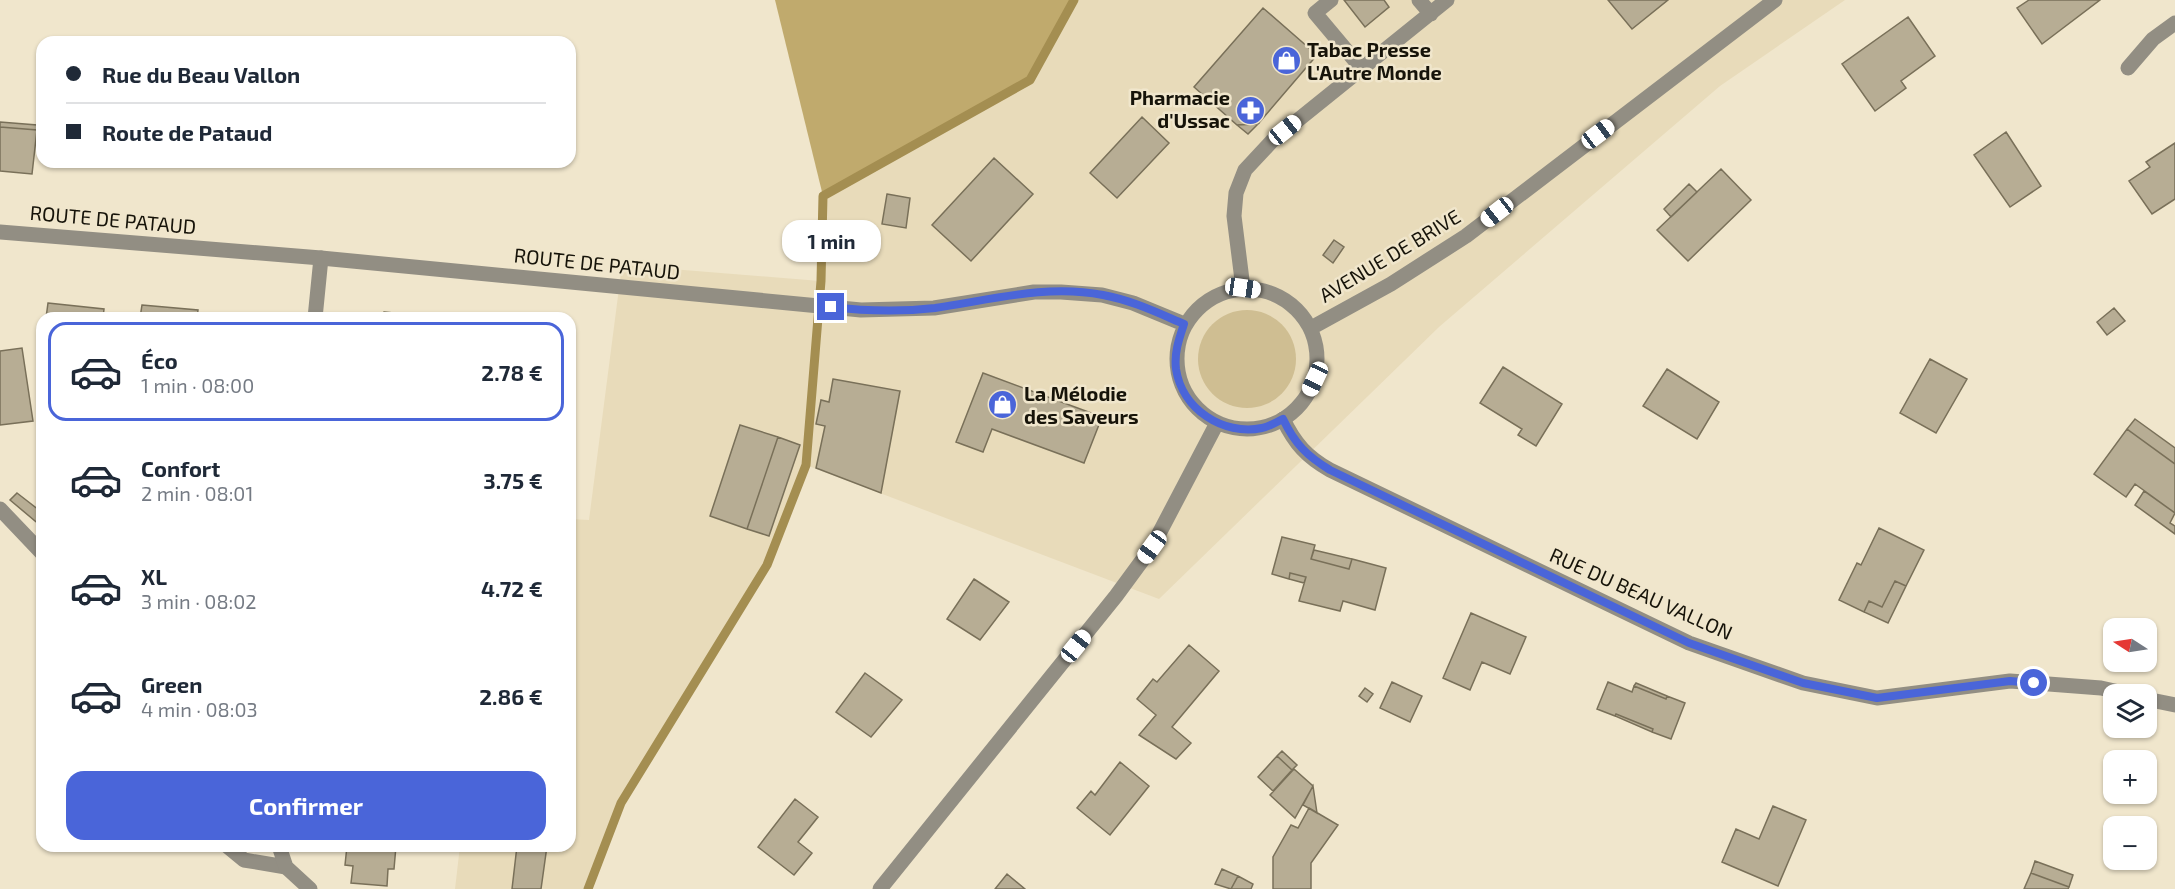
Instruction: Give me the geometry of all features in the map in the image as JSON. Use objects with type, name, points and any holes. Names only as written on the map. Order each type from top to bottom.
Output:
[{"type":"street","points":[[1331,0],[1315,13],[1362,69]]},
{"type":"street","points":[[1419,0],[1431,14]]},
{"type":"street","points":[[1243,288],[1234,216],[1236,193],[1245,170],[1272,141],[1447,0]]},
{"type":"street","name":"AVENUE DE BRIVE","points":[[1311,328],[1392,284],[1466,236],[1776,0]]},
{"type":"street","points":[[2127,68],[2153,39],[2175,23]]},
{"type":"street","name":"ROUTE DE PATAUD","points":[[0,232],[321,258],[831,307],[898,311],[934,308],[1034,292],[1102,295],[1134,303],[1184,324]]},
{"type":"street","points":[[316,312],[321,258]]},
{"type":"street","points":[[1243,288],[1270,291],[1294,306],[1311,328],[1317,345],[1315,379],[1297,409],[1283,419],[1262,428],[1239,429],[1216,423],[1197,410],[1183,391],[1176,369],[1177,346],[1184,324],[1203,302],[1222,292],[1243,288]]},
{"type":"street","name":"RUE DU BEAU VALLON","points":[[1283,419],[1293,441],[1308,457],[1330,470],[1689,643],[1803,683],[1877,698],[2010,681],[2103,688]]},
{"type":"street","points":[[879,889],[1128,580],[1152,547],[1216,423]]},
{"type":"street","points":[[0,509],[36,547]]},
{"type":"street","points":[[2157,701],[2175,705]]},
{"type":"street","points":[[234,852],[244,860],[286,867]]},
{"type":"street","points":[[281,852],[286,867],[310,889]]},
{"type":"shaded area","points":[[775,0],[1074,0],[1030,80],[823,196]]},
{"type":"shaded area","points":[[1074,0],[1845,0],[1720,86],[1439,327],[1159,599],[806,465],[767,565],[621,803],[591,886],[588,889],[455,889],[459,852],[576,852],[576,519],[589,520],[622,265],[820,281],[823,196],[1030,80]]},
{"type":"shaded area","points":[[1247,310],[1266,314],[1282,324],[1292,340],[1296,359],[1292,378],[1282,394],[1266,404],[1247,408],[1228,404],[1212,394],[1202,378],[1198,359],[1202,340],[1212,324],[1228,314]]},
{"type":"building","points":[[1344,0],[1384,0],[1389,7],[1365,27]]},
{"type":"building","points":[[1608,0],[1668,0],[1632,29]]},
{"type":"building","points":[[2029,0],[2100,0],[2042,44],[2017,8]]},
{"type":"building","points":[[1263,8],[1317,55],[1258,124],[1237,125],[1194,87]]},
{"type":"building","points":[[1908,17],[1935,56],[1901,81],[1906,88],[1875,111],[1842,64]]},
{"type":"building","points":[[1142,117],[1169,143],[1117,198],[1090,173]]},
{"type":"building","points":[[0,122],[36,125],[36,130],[0,127]]},
{"type":"building","points":[[1258,124],[1248,134],[1237,125]]},
{"type":"building","points":[[0,127],[36,130],[32,174],[0,171]]},
{"type":"building","points":[[2006,132],[2041,186],[2010,207],[1974,155]]},
{"type":"building","points":[[2175,143],[2175,199],[2152,214],[2129,181],[2150,167],[2146,162]]},
{"type":"building","points":[[994,158],[1033,194],[971,261],[932,225]]},
{"type":"building","points":[[1721,169],[1751,200],[1688,261],[1657,230]]},
{"type":"building","points":[[1689,184],[1697,192],[1671,217],[1664,209]]},
{"type":"building","points":[[887,194],[910,198],[906,228],[882,224]]},
{"type":"building","points":[[1334,240],[1344,247],[1333,263],[1323,255]]},
{"type":"building","points":[[48,303],[104,309],[104,312],[47,312]]},
{"type":"building","points":[[142,305],[198,310],[198,312],[141,312]]},
{"type":"building","points":[[2114,308],[2125,321],[2107,335],[2097,322]]},
{"type":"building","points":[[22,348],[33,421],[0,425],[0,351]]},
{"type":"building","points":[[1930,359],[1967,379],[1936,433],[1900,413]]},
{"type":"building","points":[[1503,367],[1562,404],[1536,446],[1518,435],[1522,429],[1480,403]]},
{"type":"building","points":[[1667,369],[1719,402],[1697,439],[1643,406]]},
{"type":"building","points":[[983,373],[1102,417],[1084,463],[992,429],[983,452],[956,442]]},
{"type":"building","points":[[833,379],[900,391],[881,493],[816,468],[825,426],[816,424],[821,400],[829,402]]},
{"type":"building","points":[[2135,419],[2175,448],[2175,464],[2127,429]]},
{"type":"building","points":[[740,425],[778,437],[747,529],[710,516]]},
{"type":"building","points":[[2127,429],[2175,464],[2175,513],[2135,484],[2126,497],[2094,474]]},
{"type":"building","points":[[778,437],[800,445],[769,536],[747,529]]},
{"type":"building","points":[[2144,491],[2175,513],[2170,523],[2175,526],[2175,534],[2135,505]]},
{"type":"building","points":[[17,493],[36,508],[36,522],[10,500]]},
{"type":"building","points":[[1879,528],[1924,550],[1906,586],[1895,581],[1882,607],[1869,601],[1864,612],[1839,600],[1857,563],[1861,565]]},
{"type":"building","points":[[1282,537],[1315,545],[1311,559],[1349,569],[1352,559],[1386,568],[1375,610],[1343,601],[1340,611],[1299,601],[1306,577],[1290,573],[1289,579],[1272,574]]},
{"type":"building","points":[[1314,550],[1352,559],[1349,569],[1311,559]]},
{"type":"building","points":[[1290,573],[1306,577],[1304,583],[1289,579]]},
{"type":"building","points":[[974,579],[1009,602],[980,640],[947,619]]},
{"type":"building","points":[[1895,581],[1906,586],[1888,623],[1864,612],[1869,601],[1882,607]]},
{"type":"building","points":[[1471,613],[1526,637],[1510,674],[1482,662],[1470,690],[1443,678]]},
{"type":"building","points":[[1189,645],[1219,671],[1172,727],[1191,743],[1176,759],[1139,735],[1156,715],[1137,699],[1153,679],[1157,682]]},
{"type":"building","points":[[865,673],[902,700],[871,737],[836,712]]},
{"type":"building","points":[[1392,682],[1422,696],[1410,722],[1380,708]]},
{"type":"building","points":[[1608,682],[1632,692],[1634,686],[1666,699],[1667,696],[1685,703],[1671,739],[1616,714],[1615,716],[1597,709]]},
{"type":"building","points":[[1636,683],[1667,696],[1666,699],[1634,686]]},
{"type":"building","points":[[1365,688],[1373,694],[1367,702],[1359,696]]},
{"type":"building","points":[[1616,714],[1653,729],[1652,732],[1615,716]]},
{"type":"building","points":[[1282,751],[1297,765],[1292,770],[1277,756]]},
{"type":"building","points":[[1277,756],[1292,770],[1273,791],[1258,777]]},
{"type":"building","points":[[1120,762],[1149,786],[1110,835],[1077,808],[1091,791],[1095,795]]},
{"type":"building","points":[[1294,769],[1313,786],[1295,818],[1270,795]]},
{"type":"building","points":[[1313,786],[1317,813],[1303,805]]},
{"type":"building","points":[[795,799],[818,817],[798,842],[812,853],[794,875],[758,847]]},
{"type":"building","points":[[1773,806],[1806,820],[1778,886],[1722,862],[1736,829],[1759,839]]},
{"type":"building","points":[[1309,808],[1338,825],[1311,863],[1311,889],[1273,889],[1273,857],[1291,825],[1298,828]]},
{"type":"building","points":[[346,852],[395,852],[394,869],[388,869],[387,886],[351,883],[353,866],[345,865]]},
{"type":"building","points":[[516,852],[546,852],[541,889],[512,889]]},
{"type":"building","points":[[2035,861],[2073,875],[2069,887],[2031,873]]},
{"type":"building","points":[[1222,869],[1238,876],[1231,889],[1215,884]]},
{"type":"building","points":[[2031,873],[2069,887],[2068,889],[2024,889]]},
{"type":"building","points":[[1007,874],[1025,889],[995,889]]},
{"type":"building","points":[[1238,876],[1253,884],[1251,889],[1231,889]]},
{"type":"waterway","points":[[588,889],[621,803],[767,565],[806,465],[821,281],[823,196],[1030,80],[1074,0]]},
{"type":"place","name":"Tabac Presse L'Autre Monde","points":[[1286,61]]},
{"type":"place","name":"Pharmacie d'Ussac","points":[[1251,110]]},
{"type":"place","name":"La Mélodie des Saveurs","points":[[1003,405]]},
{"type":"route","points":[[831,307],[898,311],[934,308],[1034,292],[1102,295],[1134,303],[1184,324],[1177,346],[1176,369],[1183,391],[1197,410],[1216,423],[1239,429],[1262,428],[1283,419],[1293,441],[1308,457],[1330,470],[1689,643],[1803,683],[1877,698],[2010,681],[2034,683]]}]
